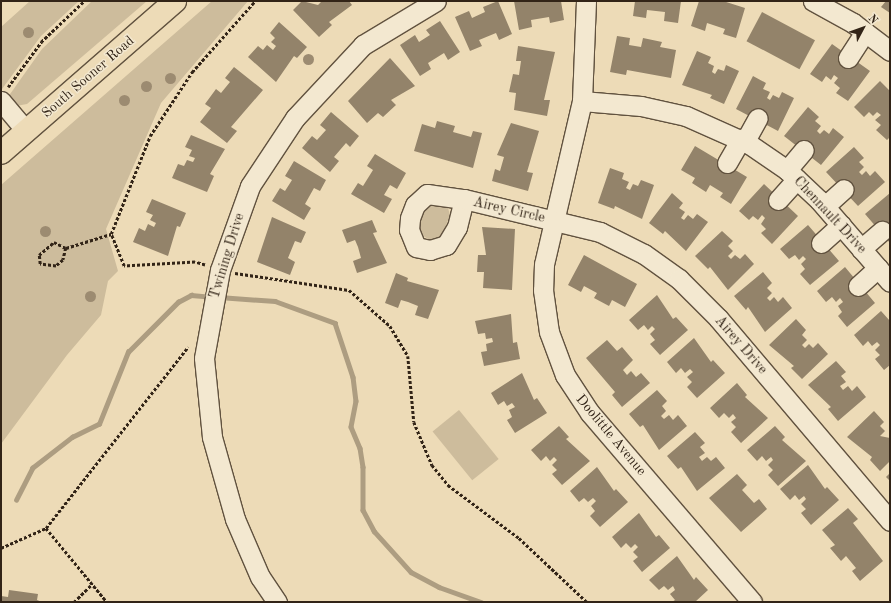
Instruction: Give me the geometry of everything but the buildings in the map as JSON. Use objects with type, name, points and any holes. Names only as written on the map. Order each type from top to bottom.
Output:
[{"type":"main road","name":"South Sooner Road","points":[[1,153],[175,1]]},
{"type":"street","name":"Twining Drive","points":[[277,602],[260,577],[222,481],[212,437],[204,358],[208,324],[220,270],[250,186],[295,118],[363,45],[436,1]]},
{"type":"street","name":"Doolittle Avenue","points":[[586,1],[586,69],[582,101],[544,264],[543,290],[549,332],[565,375],[590,413],[752,602]]},
{"type":"street","points":[[813,1],[888,44]]},
{"type":"street","points":[[848,58],[865,32]]},
{"type":"street","points":[[2,97],[26,131]]},
{"type":"street","name":"Chennault Drive","points":[[582,101],[641,106],[686,116],[743,140],[792,174],[825,206],[884,275]]},
{"type":"street","points":[[727,163],[758,118]]},
{"type":"street","points":[[778,200],[804,150]]},
{"type":"street","points":[[825,206],[844,189]]},
{"type":"street","name":"Airey Circle","points":[[464,199],[554,220]]},
{"type":"street","name":"Airey Drive","points":[[554,220],[619,240],[679,279],[718,318],[890,521]]},
{"type":"street","points":[[821,243],[841,225]]},
{"type":"street","points":[[861,249],[882,231]]},
{"type":"street","points":[[858,286],[884,275]]},
{"type":"path","points":[[2,97],[41,42],[84,1]]},
{"type":"path","points":[[255,1],[192,72],[150,136],[111,234],[124,266],[195,262],[220,270],[349,290],[390,326],[408,356],[414,422],[432,464],[448,485],[519,538],[586,602]]},
{"type":"path","points":[[66,248],[63,260],[56,266],[40,264],[39,255],[54,242],[66,248],[111,234]]},
{"type":"path","points":[[1,548],[46,528],[208,324]]},
{"type":"path","points":[[46,528],[107,602]]},
{"type":"path","points":[[74,602],[92,584]]},
{"type":"shaded area","points":[[30,1],[79,1],[41,36],[2,89],[1,27]]},
{"type":"shaded area","points":[[92,1],[147,1],[27,104],[16,106],[8,97],[42,49]]},
{"type":"shaded area","points":[[212,1],[248,1],[161,103],[106,229],[118,271],[108,281],[101,315],[67,355],[1,444],[1,185]]},
{"type":"shaded area","points":[[435,201],[448,208],[450,215],[440,241],[431,241],[419,233],[422,215]]},
{"type":"shaded area","points":[[459,410],[499,459],[472,480],[433,431]]},
{"type":"waterway","points":[[16,500],[32,468],[72,437],[99,424],[128,352],[178,302],[191,295],[212,297]]},
{"type":"waterway","points":[[219,297],[275,301],[335,323],[353,377],[356,401],[351,427],[360,448],[363,467],[363,510],[374,531],[411,572],[439,587],[481,602]]}]
